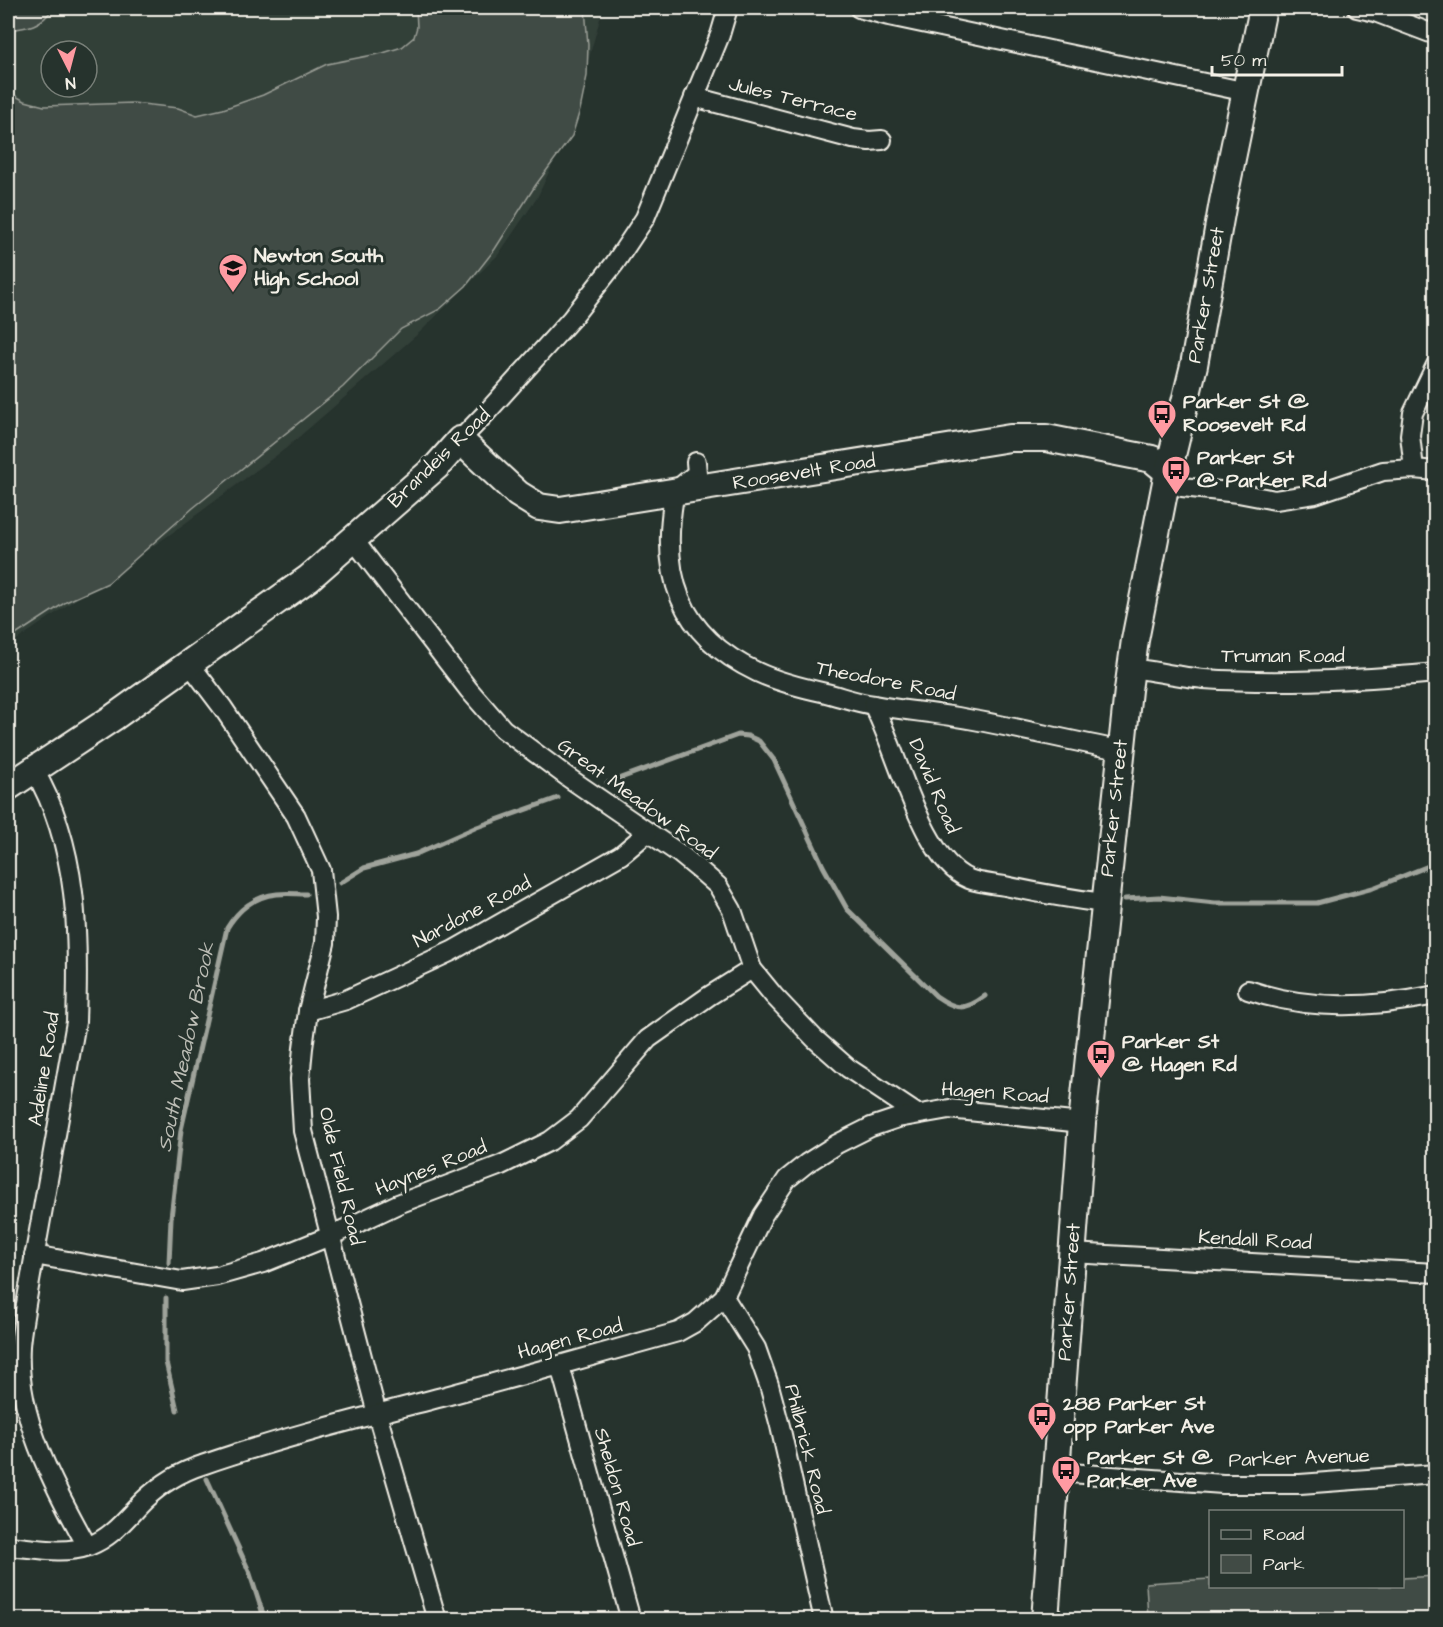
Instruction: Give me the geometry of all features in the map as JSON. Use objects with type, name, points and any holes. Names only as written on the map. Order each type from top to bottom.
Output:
[{"type":"main road","name":"Parker Street","points":[[1045,1620],[1082,1123],[1120,750],[1131,668],[1168,472],[1194,366],[1223,202],[1263,8]]},
{"type":"main road","name":"Roosevelt Road","points":[[460,440],[518,494],[539,507],[560,510],[1010,438],[1046,438],[1152,459],[1168,472]]},
{"type":"main road","name":"Brandeis Road","points":[[8,787],[114,717],[309,578],[437,466],[460,440]]},
{"type":"street","name":"Brandeis Road","points":[[460,440],[571,319],[615,263],[645,218],[720,35],[728,8]]},
{"type":"street","points":[[859,8],[1246,92]]},
{"type":"street","points":[[1357,8],[1375,12],[1433,34]]},
{"type":"street","name":"Jules Terrace","points":[[694,97],[853,139],[882,140]]},
{"type":"street","points":[[1414,469],[1410,435],[1413,413],[1436,365]]},
{"type":"street","points":[[675,491],[697,473],[696,462]]},
{"type":"street","points":[[1168,472],[1182,487],[1238,493],[1275,500],[1315,494],[1383,471],[1414,469],[1436,471]]},
{"type":"street","name":"Theodore Road","points":[[675,491],[669,531],[675,586],[684,610],[700,632],[729,657],[758,673],[801,687],[873,705],[952,716],[1120,750]]},
{"type":"street","name":"Great Meadow Road","points":[[353,539],[469,690],[503,729],[569,778],[680,854],[717,886],[732,910],[752,969],[815,1039],[848,1068],[917,1114]]},
{"type":"street","name":"Olde Field Road","points":[[189,663],[223,708],[296,816],[321,870],[326,917],[325,943],[308,1011],[300,1079],[303,1131],[377,1414],[437,1620]]},
{"type":"street","name":"Truman Road","points":[[1131,668],[1202,679],[1271,681],[1330,680],[1436,673]]},
{"type":"street","name":"David Road","points":[[873,705],[887,733],[919,818],[934,847],[950,868],[969,879],[1052,896],[1104,903]]},
{"type":"street","name":"Adeline Road","points":[[34,770],[62,832],[72,876],[78,936],[76,1022],[34,1255],[20,1347],[26,1407],[34,1434],[55,1486],[87,1546]]},
{"type":"street","name":"Nardone Road","points":[[308,1011],[346,1000],[452,951],[621,855],[647,833]]},
{"type":"street","name":"Haynes Road","points":[[34,1255],[182,1281],[217,1276],[263,1263],[330,1236],[399,1204],[501,1165],[550,1141],[579,1119],[648,1039],[752,969]]},
{"type":"street","points":[[1248,990],[1291,1002],[1336,1006],[1398,1002],[1436,994]]},
{"type":"street","name":"Hagen Road","points":[[8,1546],[58,1550],[87,1546],[107,1537],[145,1499],[171,1479],[198,1466],[260,1446],[678,1332],[696,1322],[724,1297],[763,1215],[787,1179],[807,1162],[871,1127],[949,1108],[1082,1123]]},
{"type":"street","name":"Kendall Road","points":[[1071,1253],[1436,1273]]},
{"type":"street","name":"Philbrick Road","points":[[724,1297],[756,1348],[769,1385],[824,1620]]},
{"type":"street","name":"Sheldon Road","points":[[560,1366],[631,1620]]},
{"type":"street","name":"Parker Avenue","points":[[1056,1472],[1223,1484],[1300,1484],[1436,1474]]},
{"type":"shaded area","name":"Newton South High School","points":[[8,8],[603,8],[569,129],[537,198],[498,255],[419,333],[285,449],[172,533],[8,646]]},
{"type":"green space","points":[[8,8],[53,8],[39,22],[28,27],[8,30]]},
{"type":"green space","name":"Newton South High School","points":[[416,8],[585,8],[588,45],[587,76],[572,136],[535,186],[495,249],[466,286],[440,309],[401,329],[343,387],[193,508],[108,583],[66,602],[8,640],[8,92],[25,101],[44,106],[133,103],[178,108],[197,115],[263,95],[327,64],[402,47],[414,37],[417,27]]},
{"type":"green space","points":[[1435,1576],[1435,1619],[1148,1619],[1146,1583],[1209,1579],[1209,1588],[1404,1588],[1404,1578]]},
{"type":"waterway","name":"South Meadow Brook","points":[[607,783],[738,735],[759,741],[774,760],[823,866],[847,909],[943,1001],[960,1007],[972,1004],[985,996]]},
{"type":"waterway","name":"South Meadow Brook","points":[[340,883],[364,868],[416,854],[477,827],[558,798]]},
{"type":"waterway","name":"South Meadow Brook","points":[[1125,899],[1159,897],[1215,903],[1317,903],[1373,888],[1436,863]]},
{"type":"waterway","name":"South Meadow Brook","points":[[169,1263],[171,1218],[181,1130],[227,928],[236,915],[254,901],[269,895],[306,894]]},
{"type":"waterway","name":"South Meadow Brook","points":[[166,1298],[166,1362],[177,1410]]},
{"type":"waterway","name":"South Meadow Brook","points":[[207,1479],[249,1571],[265,1620]]},
{"type":"place","name":"Newton South High School","points":[[233,294]]},
{"type":"place","name":"Parker St @ Roosevelt Rd","points":[[1162,440]]},
{"type":"place","name":"Parker St @ Parker Rd","points":[[1176,496]]},
{"type":"place","name":"Parker St @ Hagen Rd","points":[[1101,1080]]},
{"type":"place","name":"288 Parker St opp Parker Ave","points":[[1042,1442]]},
{"type":"place","name":"Parker St @ Parker Ave","points":[[1066,1496]]}]
